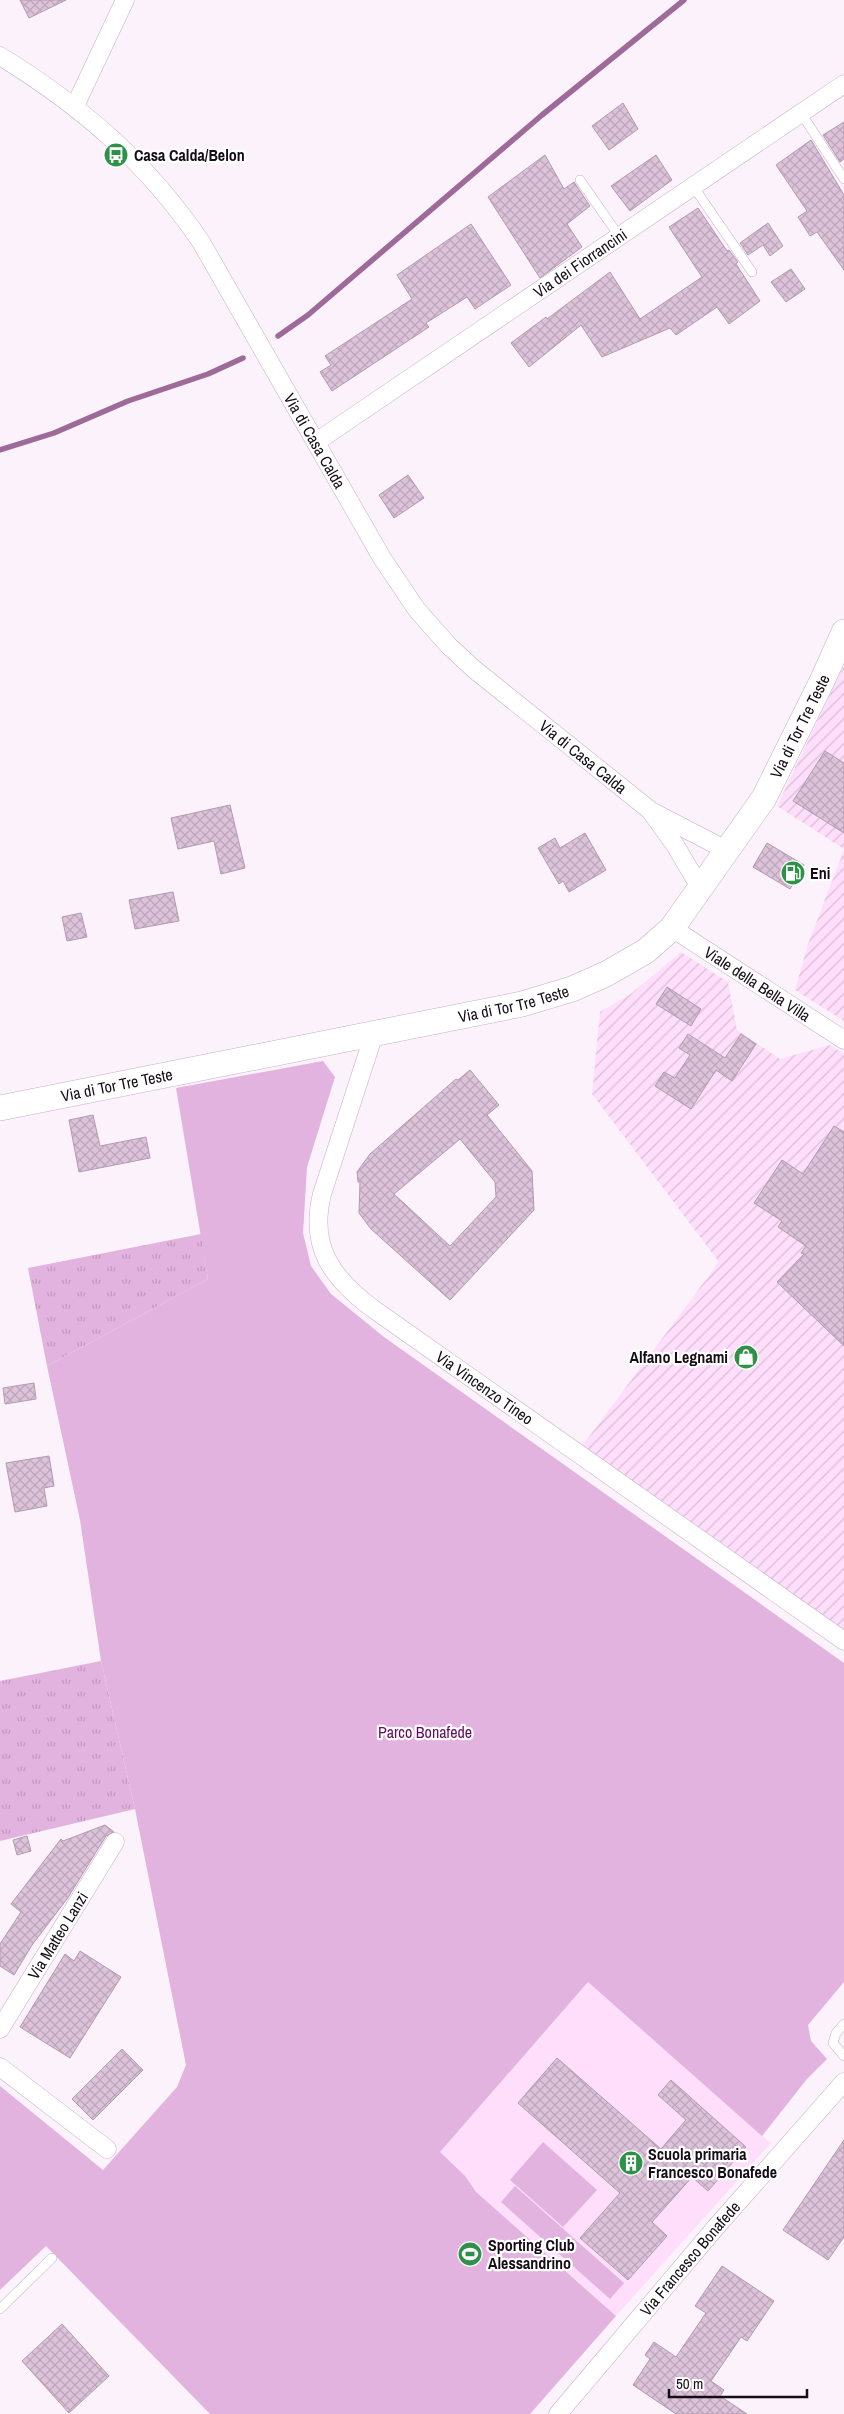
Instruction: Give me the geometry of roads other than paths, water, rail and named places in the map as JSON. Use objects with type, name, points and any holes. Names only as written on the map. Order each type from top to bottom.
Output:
[{"type":"street","points":[[75,106],[126,0]]},
{"type":"street","name":"Via di Casa Calda","points":[[0,56],[75,106],[104,129],[158,184],[186,220],[394,577],[435,632],[461,658],[504,694],[650,811],[728,851]]},
{"type":"street","name":"Via dei Fiorrancini","points":[[316,442],[844,84]]},
{"type":"street","name":"Via di Tor Tre Teste","points":[[0,1108],[506,1008],[572,988],[606,974],[638,956],[672,928],[728,851],[775,777],[844,632]]},
{"type":"street","name":"Via di Casa Calda","points":[[650,811],[675,845],[701,888]]},
{"type":"street","name":"Viale della Bella Villa","points":[[672,928],[844,1040]]},
{"type":"street","name":"Via Vincenzo Tineo","points":[[374,1034],[318,1212],[321,1244],[331,1270],[340,1281],[380,1314],[844,1641]]},
{"type":"street","name":"Via Matteo Lanzi","points":[[0,2028],[115,1842]]},
{"type":"street","points":[[0,2067],[108,2149]]},
{"type":"street","name":"Via Francesco Bonafede","points":[[558,2414],[716,2227],[844,2082]]},
{"type":"lane","points":[[801,113],[844,179]]},
{"type":"lane","points":[[580,180],[619,236]]},
{"type":"lane","points":[[693,186],[752,272]]},
{"type":"lane","points":[[844,2024],[833,2037],[834,2047],[844,2056]]},
{"type":"lane","points":[[0,2308],[52,2258]]},
{"type":"waterway","points":[[278,336],[308,315],[542,115],[684,0]]},
{"type":"waterway","points":[[0,450],[54,433],[128,401],[208,374],[243,358]]},
{"type":"place","name":"Casa Calda/Belon","points":[[116,155]]},
{"type":"place","name":"Eni","points":[[793,873]]},
{"type":"place","name":"Alfano Legnami","points":[[746,1357]]},
{"type":"place","name":"Scuola primaria Francesco Bonafede","points":[[631,2163]]},
{"type":"place","name":"Sporting Club Alessandrino","points":[[470,2254]]},
{"type":"park label","name":"Parco Bonafede","points":[[425,1732]]}]
